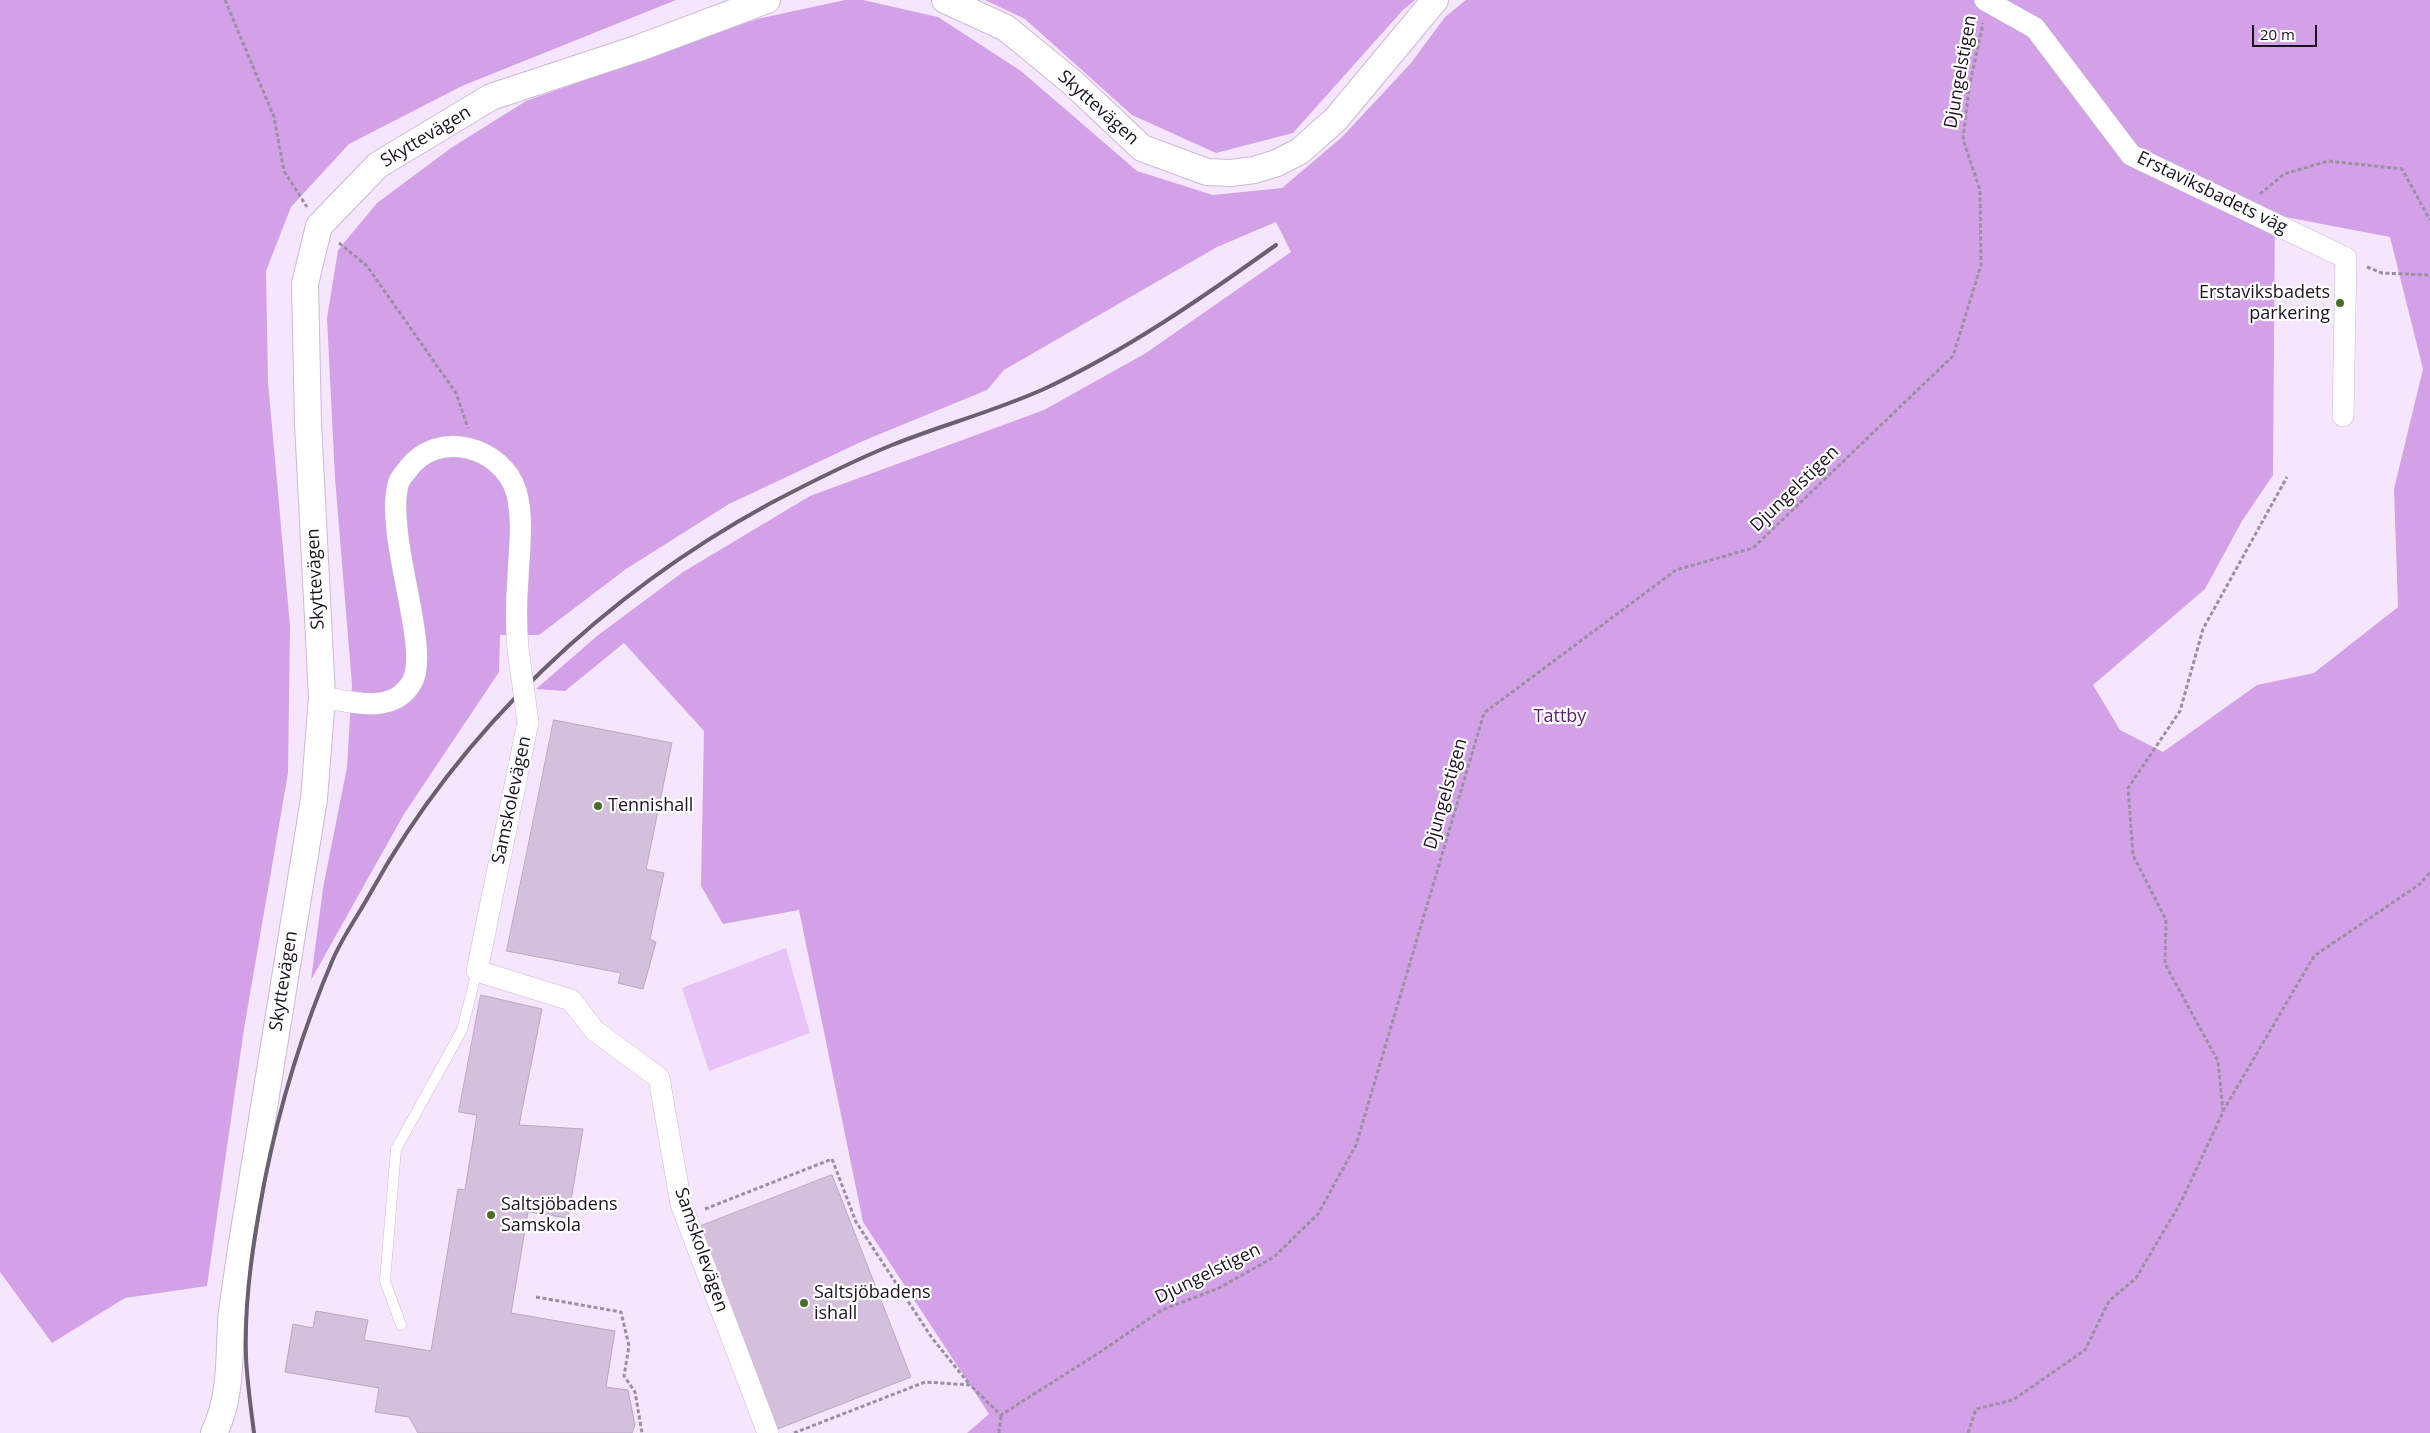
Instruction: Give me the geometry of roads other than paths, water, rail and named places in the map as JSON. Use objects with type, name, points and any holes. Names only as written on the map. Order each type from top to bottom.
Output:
[{"type":"street","name":"Skyttevägen","points":[[214,1433],[223,1415],[227,1391],[231,1364],[232,1312],[241,1249],[314,798],[322,697],[308,423],[305,284],[319,226],[378,165],[491,97],[640,48],[767,0]]},
{"type":"street","name":"Skyttevägen","points":[[945,0],[1006,28],[1073,83],[1142,148],[1206,172],[1230,173],[1254,170],[1277,163],[1300,151],[1336,119],[1435,0]]},
{"type":"street","name":"Erstaviksbadets väg","points":[[1986,1],[2036,28],[2131,155],[2346,258],[2343,416]]},
{"type":"street","name":"Samskolevägen","points":[[322,697],[371,705],[399,696],[412,684],[418,666],[396,529],[398,482],[412,464],[430,451],[461,446],[484,455],[510,477],[516,493],[520,547],[516,613],[518,649],[528,722],[477,971],[571,1000],[594,1030],[659,1078],[681,1204],[768,1433]]},
{"type":"lane","points":[[401,1326],[385,1281],[396,1149],[462,1030],[477,971]]},
{"type":"railway","points":[[254,1433],[246,1357],[251,1267],[271,1151],[285,1095],[302,1040],[322,985],[341,942],[407,832],[448,775],[494,721],[543,670],[595,623],[651,579],[709,540],[769,504],[861,458],[1025,397],[1075,374],[1163,322],[1276,245]]},
{"type":"place","name":"Erstaviksbadets parkering","points":[[2340,303]]},
{"type":"place","name":"Tennishall","points":[[598,806]]},
{"type":"place","name":"Saltsjöbadens Samskola","points":[[491,1215]]},
{"type":"place","name":"Saltsjöbadens ishall","points":[[804,1303]]},
{"type":"park label","name":"Tattby","points":[[1560,717]]}]
